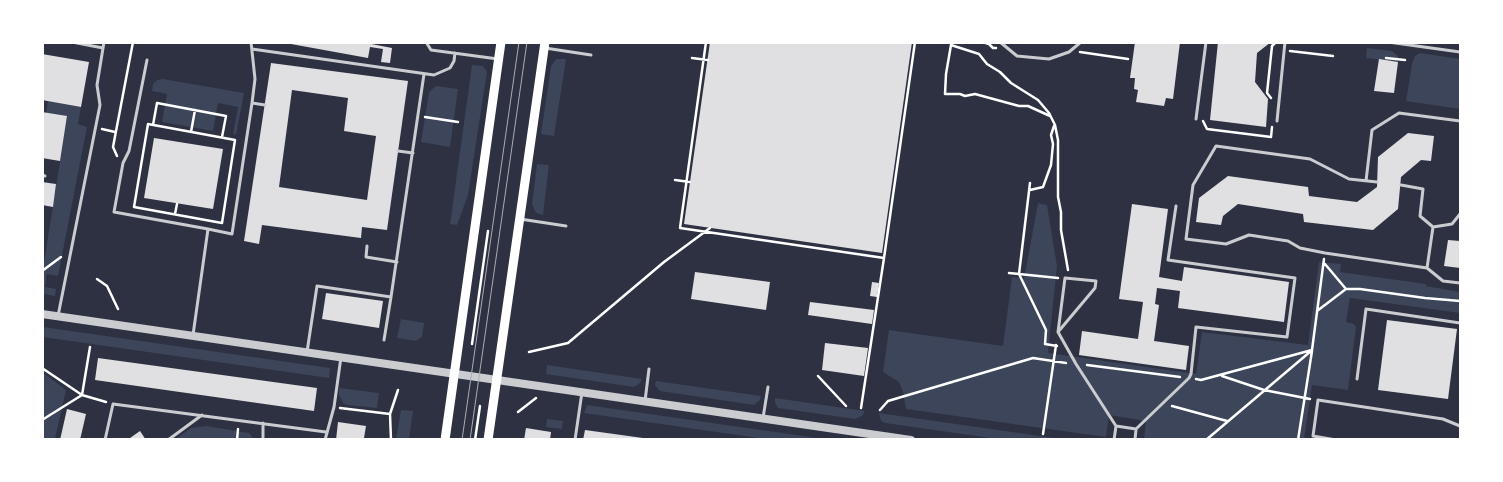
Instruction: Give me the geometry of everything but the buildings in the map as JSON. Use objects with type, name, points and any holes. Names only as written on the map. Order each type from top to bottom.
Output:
[{"type":"main road","points":[[445,440],[501,42]]},
{"type":"main road","points":[[488,440],[545,45]]},
{"type":"street","points":[[42,314],[911,440]]},
{"type":"lane","points":[[72,42],[103,48]]},
{"type":"lane","points":[[58,316],[100,105],[97,85],[104,42]]},
{"type":"lane","points":[[147,60],[129,151],[123,163],[114,212],[232,234],[255,79],[251,42]]},
{"type":"lane","points":[[426,42],[431,50],[498,60]]},
{"type":"lane","points":[[1000,42],[1017,56],[1036,59],[1060,56],[1075,48],[1081,42]]},
{"type":"lane","points":[[1196,118],[1206,42]]},
{"type":"lane","points":[[1277,122],[1286,42]]},
{"type":"lane","points":[[1388,42],[1460,52]]},
{"type":"lane","points":[[545,45],[591,55]]},
{"type":"lane","points":[[252,49],[434,75],[450,68],[454,61],[455,53]]},
{"type":"lane","points":[[384,340],[424,74]]},
{"type":"lane","points":[[252,103],[265,105]]},
{"type":"lane","points":[[1366,181],[1372,130],[1399,112],[1460,120]]},
{"type":"lane","points":[[1377,182],[1349,179],[1310,159],[1216,146],[1194,185],[1186,239],[1226,244],[1249,236],[1288,242],[1300,248],[1325,253],[1427,268],[1443,281],[1460,283]]},
{"type":"lane","points":[[398,151],[413,153]]},
{"type":"lane","points":[[1401,185],[1423,189],[1420,216],[1433,227],[1452,224],[1460,214]]},
{"type":"lane","points":[[1135,440],[1136,429],[1189,378],[1196,326],[1286,337],[1296,278],[1168,260],[1176,206]]},
{"type":"lane","points":[[520,219],[566,226]]},
{"type":"lane","points":[[1427,268],[1433,227]]},
{"type":"lane","points":[[192,336],[208,229]]},
{"type":"lane","points":[[367,246],[366,257],[397,262]]},
{"type":"lane","points":[[1058,332],[1095,288],[1096,282],[1065,278],[1058,332],[1116,426],[1114,440]]},
{"type":"lane","points":[[307,352],[317,286],[391,297]]},
{"type":"lane","points":[[1357,380],[1366,308],[1460,323]]},
{"type":"lane","points":[[325,440],[334,407],[341,357]]},
{"type":"lane","points":[[645,401],[649,369]]},
{"type":"lane","points":[[764,418],[768,387]]},
{"type":"lane","points":[[575,440],[582,392]]},
{"type":"lane","points":[[1336,440],[1313,436],[1318,400],[1443,419],[1460,426]]},
{"type":"lane","points":[[105,440],[113,404],[326,432]]},
{"type":"lane","points":[[168,440],[202,415]]},
{"type":"lane","points":[[263,423],[263,440]]},
{"type":"lane","points":[[1116,426],[1136,429]]},
{"type":"path","points":[[123,163],[113,147],[133,42]]},
{"type":"path","points":[[706,42],[706,60],[680,228],[884,258]]},
{"type":"path","points":[[861,408],[915,42]]},
{"type":"path","points":[[1274,103],[1267,93],[1272,46],[1276,42]]},
{"type":"path","points":[[1051,116],[1028,106],[1019,106],[975,94],[965,96],[945,94],[946,74],[952,44],[979,54],[987,64],[1000,72],[1011,83],[1038,100],[1051,116],[1058,140],[1058,197],[1061,212],[1061,235],[1066,264],[1072,279]]},
{"type":"path","points":[[1075,48],[1083,53],[1128,60]]},
{"type":"path","points":[[1272,49],[1334,56]]},
{"type":"path","points":[[692,58],[706,60]]},
{"type":"path","points":[[1386,58],[1405,60]]},
{"type":"path","points":[[153,125],[157,103],[195,110],[226,116],[222,138]]},
{"type":"path","points":[[191,132],[195,110]]},
{"type":"path","points":[[418,116],[458,122]]},
{"type":"path","points":[[1201,116],[1207,129],[1271,137],[1273,120]]},
{"type":"path","points":[[148,124],[153,125],[235,140],[222,223],[134,208],[148,124]]},
{"type":"path","points":[[1029,190],[1044,187],[1051,165],[1051,135],[1055,125]]},
{"type":"path","points":[[96,128],[115,132]]},
{"type":"path","points":[[675,180],[688,181]]},
{"type":"path","points":[[1030,183],[1019,274],[1046,330],[1045,344],[1066,346]]},
{"type":"path","points":[[175,215],[177,204]]},
{"type":"path","points":[[529,352],[568,343],[664,262],[710,228]]},
{"type":"path","points":[[472,344],[488,231]]},
{"type":"path","points":[[42,271],[72,249]]},
{"type":"path","points":[[1324,263],[1346,289]]},
{"type":"path","points":[[1009,273],[1065,278]]},
{"type":"path","points":[[97,279],[107,286],[118,309]]},
{"type":"path","points":[[1317,311],[1346,289],[1460,301]]},
{"type":"path","points":[[1043,434],[1058,332]]},
{"type":"path","points":[[42,420],[82,395],[90,347]]},
{"type":"path","points":[[1206,440],[1312,350],[1298,440]]},
{"type":"path","points":[[880,410],[888,401],[1033,358],[1189,378]]},
{"type":"path","points":[[42,368],[82,395],[113,404]]},
{"type":"path","points":[[1220,375],[1264,390],[1318,400]]},
{"type":"path","points":[[818,376],[846,406]]},
{"type":"path","points":[[391,440],[390,414],[398,390]]},
{"type":"path","points":[[518,412],[536,398]]},
{"type":"path","points":[[1163,404],[1228,421]]},
{"type":"path","points":[[475,440],[480,406]]},
{"type":"path","points":[[334,407],[390,414]]},
{"type":"shaded area","points":[[1367,48],[1392,51],[1398,56],[1398,62],[1366,58]]},
{"type":"shaded area","points":[[1420,53],[1460,59],[1460,109],[1406,101],[1412,64],[1415,56]]},
{"type":"shaded area","points":[[556,59],[566,59],[554,136],[541,134],[551,66]]},
{"type":"shaded area","points":[[472,65],[483,66],[487,72],[468,195],[457,225],[450,224]]},
{"type":"shaded area","points":[[163,79],[244,93],[236,135],[233,134],[238,107],[218,103],[213,131],[162,122],[167,94],[152,91],[153,84],[157,80]]},
{"type":"shaded area","points":[[436,86],[458,89],[450,147],[421,142],[429,92]]},
{"type":"shaded area","points":[[48,101],[81,107],[78,124],[87,127],[58,276],[47,274],[45,287],[56,289],[55,296],[43,294],[42,275],[67,117],[46,113]]},
{"type":"shaded area","points":[[537,164],[549,165],[543,215],[536,213],[532,204]]},
{"type":"shaded area","points":[[1038,203],[1047,205],[1057,266],[1048,353],[1196,374],[1202,332],[1308,345],[1319,262],[1341,264],[1340,272],[1426,284],[1426,286],[1460,292],[1460,313],[1350,298],[1346,322],[1354,324],[1356,327],[1348,390],[1312,385],[1304,439],[1144,439],[1146,421],[1109,415],[1106,437],[906,409],[899,382],[883,372],[889,330],[1003,346],[1012,277],[1024,279]]},
{"type":"shaded area","points":[[401,319],[424,323],[422,337],[416,341],[397,338]]},
{"type":"shaded area","points":[[43,327],[330,368],[329,378],[43,337]]},
{"type":"shaded area","points":[[547,365],[642,379],[634,387],[546,374]]},
{"type":"shaded area","points":[[42,372],[66,390],[55,439],[43,439]]},
{"type":"shaded area","points":[[656,381],[761,396],[760,400],[754,405],[660,391],[655,385]]},
{"type":"shaded area","points":[[339,388],[379,393],[377,408],[343,403],[339,395]]},
{"type":"shaded area","points":[[775,398],[865,411],[862,416],[855,419],[778,408]]},
{"type":"shaded area","points":[[587,405],[824,439],[765,439],[584,413]]},
{"type":"shaded area","points":[[401,410],[413,411],[409,439],[396,439]]},
{"type":"shaded area","points":[[879,413],[1061,439],[997,439],[885,423],[881,421]]},
{"type":"shaded area","points":[[547,419],[563,421],[562,429],[546,427]]},
{"type":"shaded area","points":[[206,426],[249,433],[254,439],[176,439],[191,428]]},
{"type":"tram line","points":[[462,440],[519,42]]},
{"type":"tram line","points":[[470,440],[527,42]]}]
